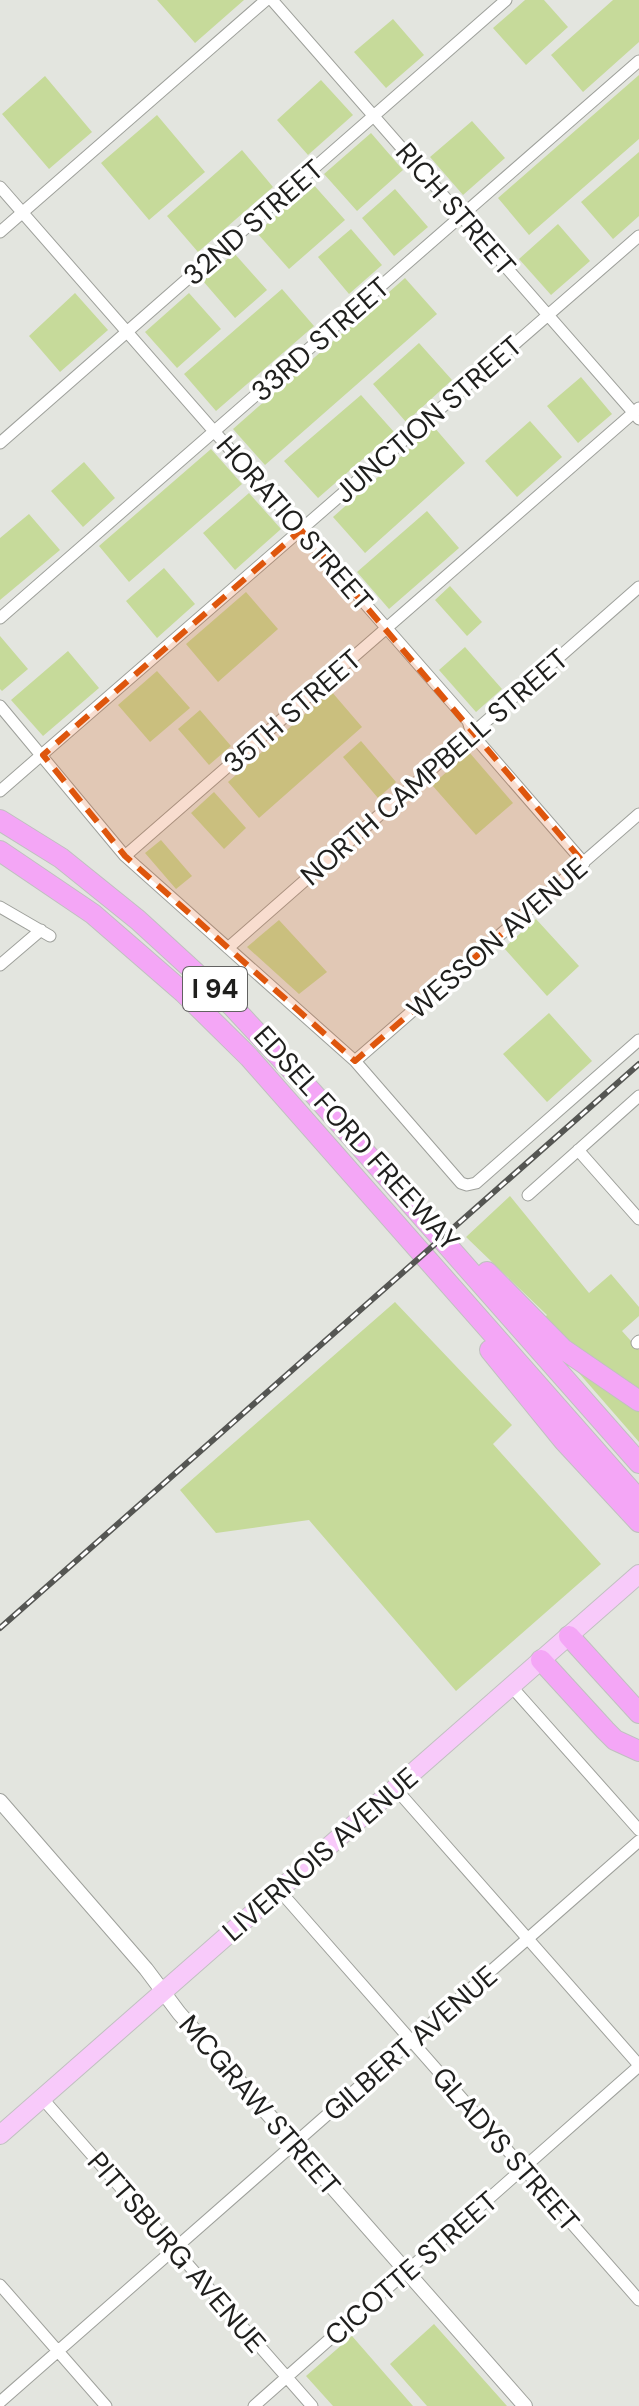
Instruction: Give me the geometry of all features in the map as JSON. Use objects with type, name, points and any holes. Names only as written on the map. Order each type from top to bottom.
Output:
[{"type":"highway","name":"EDSEL FORD FREEWAY","points":[[0,820],[61,858],[197,972],[313,1093],[639,1463]]},
{"type":"highway","name":"EDSEL FORD FREEWAY","points":[[0,851],[93,914],[194,1002],[282,1092],[639,1500]]},
{"type":"highway","points":[[399,1189],[428,1211],[563,1349],[639,1401]]},
{"type":"highway","points":[[405,1234],[438,1287],[564,1441],[639,1522]]},
{"type":"highway","points":[[569,1636],[639,1713]]},
{"type":"highway","points":[[541,1660],[615,1740],[639,1751]]},
{"type":"main road","name":"LIVERNOIS AVENUE","points":[[0,2135],[639,1574]]},
{"type":"street","points":[[0,232],[266,0]]},
{"type":"street","name":"RICH STREET","points":[[272,0],[637,413]]},
{"type":"street","name":"32ND STREET","points":[[0,443],[506,0]]},
{"type":"street","name":"33RD STREET","points":[[0,618],[639,61]]},
{"type":"street","name":"HORATIO STREET","points":[[0,187],[468,721],[472,734],[584,863]]},
{"type":"street","name":"JUNCTION STREET","points":[[2,790],[639,236]]},
{"type":"street","name":"35TH STREET","points":[[125,856],[637,413]]},
{"type":"street","name":"NORTH CAMPBELL STREET","points":[[228,948],[639,587]]},
{"type":"street","points":[[0,706],[125,856],[355,1061],[461,1183],[476,1183],[639,1040]]},
{"type":"street","name":"WESSON AVENUE","points":[[355,1061],[639,814]]},
{"type":"street","points":[[0,907],[46,933],[0,965]]},
{"type":"street","points":[[528,1195],[639,1096]]},
{"type":"street","points":[[578,1150],[639,1219]]},
{"type":"street","points":[[511,1686],[639,1830]]},
{"type":"street","points":[[395,1788],[639,2066]]},
{"type":"street","name":"MCGRAW STREET","points":[[0,1801],[164,1991],[179,2013],[525,2406]]},
{"type":"street","name":"GILBERT AVENUE","points":[[0,2402],[639,1841]]},
{"type":"street","name":"GLADYS STREET","points":[[279,1890],[639,2300]]},
{"type":"street","name":"CICOTTE STREET","points":[[254,2406],[639,2066]]},
{"type":"street","name":"PITTSBURG AVENUE","points":[[42,2098],[312,2406]]},
{"type":"street","points":[[0,2285],[106,2406]]},
{"type":"highlighted area","points":[[301,530],[584,863],[355,1061],[125,856],[43,755]]},
{"type":"green space","points":[[157,0],[244,0],[195,43]]},
{"type":"green space","points":[[525,0],[544,0],[568,27],[526,65],[493,28]]},
{"type":"green space","points":[[613,0],[639,0],[639,42],[583,92],[551,55]]},
{"type":"green space","points":[[393,19],[424,55],[386,88],[354,52]]},
{"type":"green space","points":[[639,75],[639,139],[529,235],[498,198]]},
{"type":"green space","points":[[45,76],[92,132],[49,169],[2,114]]},
{"type":"green space","points":[[321,80],[353,115],[308,155],[277,120]]},
{"type":"green space","points":[[157,115],[205,172],[149,220],[101,163]]},
{"type":"green space","points":[[472,121],[505,158],[463,195],[430,157]]},
{"type":"green space","points":[[371,133],[403,170],[357,211],[324,174]]},
{"type":"green space","points":[[242,150],[273,187],[198,252],[167,216]]},
{"type":"green space","points":[[639,152],[639,216],[613,239],[581,202]]},
{"type":"green space","points":[[312,183],[345,220],[289,269],[257,233]]},
{"type":"green space","points":[[395,189],[428,227],[394,256],[362,218]]},
{"type":"green space","points":[[558,224],[590,261],[551,295],[519,259]]},
{"type":"green space","points":[[351,229],[382,265],[349,294],[318,257]]},
{"type":"green space","points":[[234,253],[267,290],[235,318],[203,281]]},
{"type":"green space","points":[[405,278],[437,314],[265,465],[233,429]]},
{"type":"green space","points":[[282,289],[314,326],[216,411],[184,374]]},
{"type":"green space","points":[[75,293],[108,330],[60,372],[29,336]]},
{"type":"green space","points":[[189,293],[221,329],[177,368],[145,332]]},
{"type":"green space","points":[[419,343],[452,380],[406,422],[373,384]]},
{"type":"green space","points":[[581,377],[612,414],[578,443],[547,406]]},
{"type":"green space","points":[[361,395],[394,432],[318,498],[284,461]]},
{"type":"green space","points":[[530,421],[562,457],[517,497],[485,461]]},
{"type":"green space","points":[[434,427],[465,463],[365,553],[333,517]]},
{"type":"green space","points":[[211,449],[242,484],[129,582],[99,546]]},
{"type":"green space","points":[[84,462],[115,498],[83,527],[51,491]]},
{"type":"green space","points":[[249,493],[281,529],[235,570],[203,533]]},
{"type":"green space","points":[[427,511],[459,548],[389,609],[357,572]]},
{"type":"green space","points":[[29,514],[60,550],[0,600],[0,538]]},
{"type":"green space","points":[[164,568],[195,604],[157,638],[126,601]]},
{"type":"green space","points":[[450,586],[482,622],[467,636],[435,600]]},
{"type":"green space","points":[[246,592],[278,629],[218,682],[186,644]]},
{"type":"green space","points":[[0,636],[28,669],[2,691],[0,689]]},
{"type":"green space","points":[[465,647],[502,689],[476,712],[439,670]]},
{"type":"green space","points":[[68,651],[99,688],[43,736],[11,700]]},
{"type":"green space","points":[[157,671],[190,708],[150,742],[118,705]]},
{"type":"green space","points":[[331,691],[362,727],[259,818],[228,782]]},
{"type":"green space","points":[[200,710],[231,746],[209,765],[178,729]]},
{"type":"green space","points":[[361,741],[396,782],[378,798],[343,757]]},
{"type":"green space","points":[[469,752],[513,803],[476,835],[432,785]]},
{"type":"green space","points":[[214,792],[246,828],[224,849],[191,813]]},
{"type":"green space","points":[[161,840],[192,876],[176,889],[145,853]]},
{"type":"green space","points":[[536,919],[579,966],[547,996],[504,948]]},
{"type":"green space","points":[[279,920],[327,972],[299,994],[247,947]]},
{"type":"green space","points":[[549,1013],[592,1061],[547,1102],[503,1054]]},
{"type":"green space","points":[[510,1196],[589,1293],[611,1274],[639,1307],[639,1316],[622,1331],[639,1350],[639,1392],[574,1348],[544,1318],[547,1315],[466,1237]]},
{"type":"green space","points":[[395,1302],[512,1425],[493,1444],[601,1564],[456,1691],[309,1520],[216,1533],[180,1490]]},
{"type":"green space","points":[[572,1365],[639,1409],[639,1442]]},
{"type":"green space","points":[[434,2324],[507,2406],[427,2406],[390,2364]]},
{"type":"green space","points":[[352,2336],[413,2406],[333,2406],[306,2376]]},
{"type":"railway","points":[[0,1628],[639,1064]]}]
